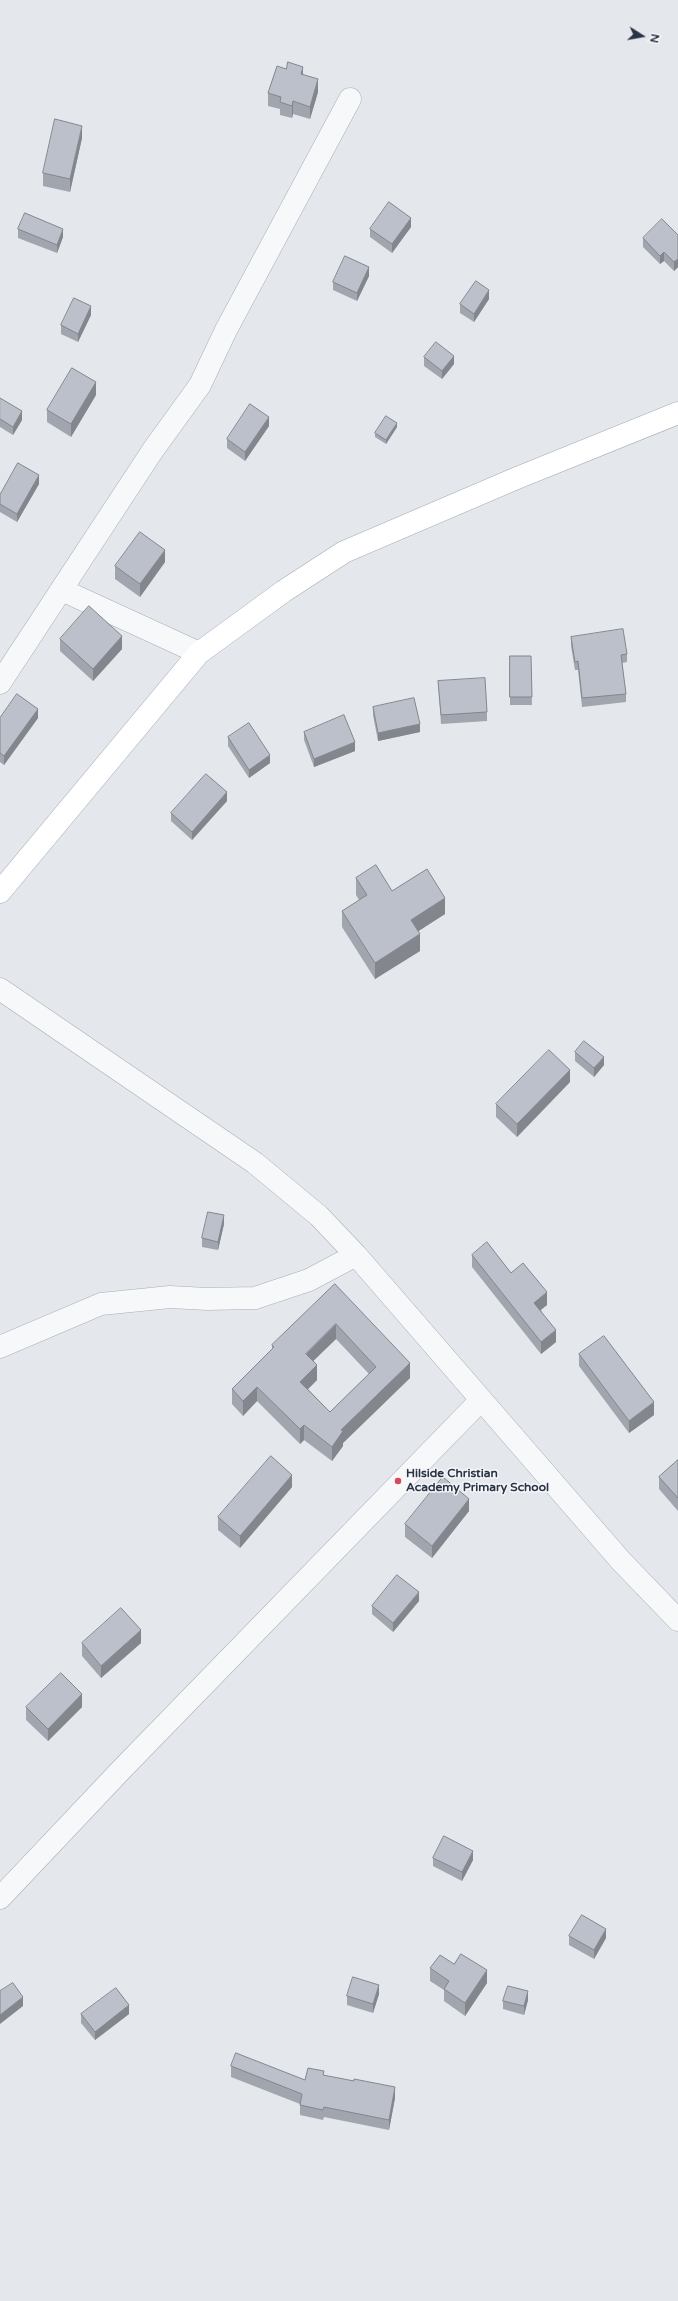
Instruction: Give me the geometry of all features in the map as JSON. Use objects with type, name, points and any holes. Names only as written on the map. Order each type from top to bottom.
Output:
[{"type":"main road","points":[[0,892],[199,653],[284,591],[344,552],[517,478],[678,413]]},
{"type":"street","points":[[0,683],[153,450],[200,385],[226,330],[350,99]]},
{"type":"street","points":[[62,590],[199,653]]},
{"type":"street","points":[[0,989],[255,1163],[319,1216],[356,1255],[622,1561],[678,1620]]},
{"type":"street","points":[[0,1347],[101,1304],[170,1297],[207,1299],[254,1298],[309,1280],[356,1255]]},
{"type":"street","points":[[0,1898],[122,1769],[481,1400]]},
{"type":"building","points":[[288,62],[303,67],[301,74],[318,79],[310,107],[293,101],[292,106],[280,102],[281,97],[268,93],[277,66],[286,69]]},
{"type":"building","points":[[55,119],[82,126],[70,179],[43,173]]},
{"type":"building","points":[[389,202],[411,218],[392,244],[370,229]]},
{"type":"building","points":[[25,213],[63,229],[57,245],[18,229]]},
{"type":"building","points":[[662,219],[678,235],[678,259],[674,262],[664,252],[660,256],[643,238]]},
{"type":"building","points":[[345,256],[369,267],[357,293],[333,282]]},
{"type":"building","points":[[476,281],[489,290],[474,314],[460,304]]},
{"type":"building","points":[[74,298],[91,306],[78,334],[61,325]]},
{"type":"building","points":[[436,342],[454,356],[442,371],[424,357]]},
{"type":"building","points":[[72,368],[96,382],[71,424],[47,410]]},
{"type":"building","points":[[0,398],[22,411],[13,427],[0,419]]},
{"type":"building","points":[[250,404],[269,417],[245,452],[227,439]]},
{"type":"building","points":[[386,416],[397,423],[386,440],[375,433]]},
{"type":"building","points":[[18,463],[39,475],[17,514],[0,504],[0,495]]},
{"type":"building","points":[[140,532],[165,550],[140,584],[115,566]]},
{"type":"building","points":[[89,606],[122,636],[93,669],[60,639]]},
{"type":"building","points":[[623,629],[627,654],[621,655],[626,694],[582,698],[578,661],[575,662],[571,637]]},
{"type":"building","points":[[510,656],[531,656],[532,697],[510,697]]},
{"type":"building","points":[[485,678],[487,712],[441,715],[438,681]]},
{"type":"building","points":[[17,694],[38,709],[4,756],[0,753],[0,718]]},
{"type":"building","points":[[414,698],[420,724],[378,733],[373,707]]},
{"type":"building","points":[[344,715],[355,742],[314,759],[304,732]]},
{"type":"building","points":[[249,723],[270,755],[249,770],[228,737]]},
{"type":"building","points":[[206,774],[227,792],[192,832],[171,813]]},
{"type":"building","points":[[376,865],[392,891],[427,869],[445,898],[411,920],[420,934],[375,963],[342,911],[367,895],[356,878]]},
{"type":"building","points":[[584,1041],[604,1057],[594,1068],[575,1052]]},
{"type":"building","points":[[549,1050],[570,1070],[517,1124],[496,1104]]},
{"type":"building","points":[[208,1212],[224,1215],[218,1242],[202,1238]]},
{"type":"building","points":[[487,1242],[511,1273],[523,1263],[547,1292],[534,1303],[556,1330],[541,1342],[472,1255]]},
{"type":"building","points":[[335,1284],[410,1363],[341,1430],[343,1431],[332,1447],[304,1425],[300,1429],[257,1387],[243,1401],[232,1389],[274,1347],[272,1345]],"holes":[[[336,1324],[376,1367],[330,1412],[300,1382],[317,1365],[306,1354]]]},
{"type":"building","points":[[604,1336],[654,1402],[629,1421],[579,1354]]},
{"type":"building","points":[[271,1456],[292,1475],[240,1536],[218,1517]]},
{"type":"building","points":[[678,1460],[678,1498],[659,1477]]},
{"type":"building","points":[[443,1477],[469,1499],[432,1546],[405,1524]]},
{"type":"building","points":[[397,1575],[419,1592],[393,1623],[372,1606]]},
{"type":"building","points":[[121,1608],[141,1630],[101,1666],[82,1643]]},
{"type":"building","points":[[61,1673],[82,1694],[48,1729],[26,1707]]},
{"type":"building","points":[[444,1836],[473,1851],[462,1872],[433,1858]]},
{"type":"building","points":[[582,1915],[606,1929],[594,1950],[569,1936]]},
{"type":"building","points":[[461,1954],[487,1970],[465,2003],[444,1989],[449,1981],[430,1968],[440,1955],[454,1964]]},
{"type":"building","points":[[353,1977],[379,1985],[373,2004],[347,1996]]},
{"type":"building","points":[[13,1983],[23,1997],[0,2015],[0,1991]]},
{"type":"building","points":[[508,1986],[528,1991],[524,2006],[503,2001]]},
{"type":"building","points":[[116,1988],[129,2005],[95,2032],[81,2014]]},
{"type":"building","points":[[236,2053],[305,2080],[308,2068],[324,2071],[323,2075],[395,2087],[389,2120],[324,2107],[323,2110],[300,2105],[302,2094],[231,2066]]},
{"type":"place","name":"Hilside Christian Academy Primary School","points":[[398,1481]]}]
